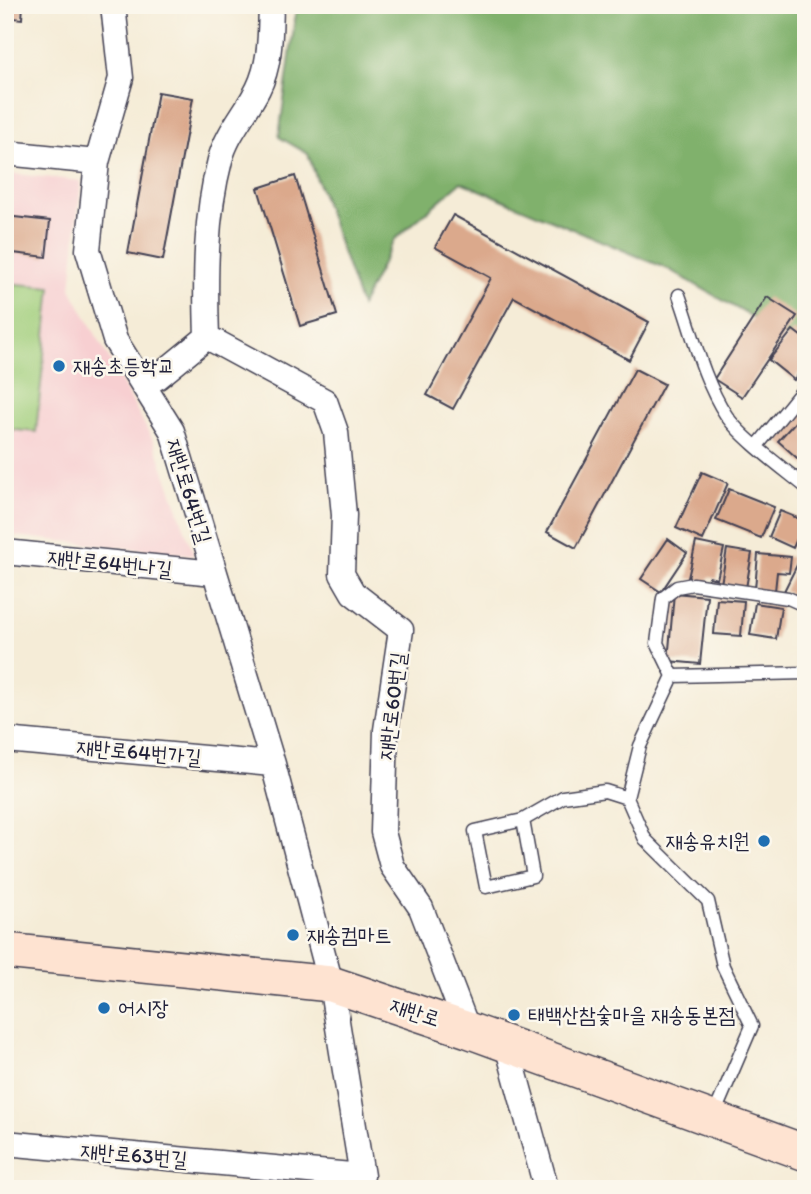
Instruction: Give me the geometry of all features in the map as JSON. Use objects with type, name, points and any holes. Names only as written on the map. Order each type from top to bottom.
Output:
[{"type":"main road","name":"재반로","points":[[5,951],[331,984],[713,1117],[806,1153]]},
{"type":"street","name":"재반로64번길","points":[[113,5],[121,78],[97,162],[88,250],[115,340],[172,431],[273,764],[331,984]]},
{"type":"street","points":[[143,385],[158,377],[207,337],[209,225],[220,159],[238,119],[258,90],[270,54],[271,5]]},
{"type":"street","points":[[5,153],[97,162]]},
{"type":"street","name":"재반로60번길","points":[[207,337],[325,401],[336,432],[344,515],[342,573],[353,593],[401,631],[386,730],[383,832],[392,866],[421,908],[468,1030]]},
{"type":"street","name":"재반로64번나길","points":[[5,552],[214,573]]},
{"type":"street","name":"재반로64번가길","points":[[5,740],[273,764]]},
{"type":"street","name":"재반로63번길","points":[[5,1143],[362,1176],[331,984]]},
{"type":"street","points":[[506,1045],[544,1180],[543,1189]]},
{"type":"lane","points":[[679,295],[708,376],[727,416],[757,446],[806,487]]},
{"type":"lane","points":[[757,446],[806,386]]},
{"type":"lane","points":[[673,676],[657,643],[663,598],[677,587],[693,584],[761,594],[788,598],[806,606]]},
{"type":"lane","points":[[673,676],[806,673]]},
{"type":"lane","points":[[673,676],[640,746],[627,798],[645,839],[708,901],[723,966],[752,1026],[713,1117]]},
{"type":"lane","points":[[523,820],[533,876],[486,887],[475,831],[523,820],[563,797],[605,790],[627,798]]},
{"type":"shaded area","name":"재송초등학교","points":[[5,173],[81,181],[71,289],[154,442],[194,555],[5,535]]},
{"type":"green space","points":[[297,5],[806,5],[806,348],[668,269],[461,182],[394,240],[361,306],[308,154],[279,137]]},
{"type":"green space","points":[[5,283],[51,287],[36,432],[5,429]]},
{"type":"building","points":[[5,5],[23,5],[22,19],[5,17]]},
{"type":"building","points":[[158,92],[193,98],[163,260],[128,253]]},
{"type":"building","points":[[295,176],[337,315],[300,326],[258,188]]},
{"type":"building","points":[[453,215],[649,322],[629,360],[514,297],[453,409],[427,395],[491,278],[435,247]]},
{"type":"building","points":[[5,216],[50,221],[46,257],[5,252]]},
{"type":"building","points":[[767,297],[797,316],[742,397],[714,379]]},
{"type":"building","points":[[793,330],[806,340],[806,365],[794,380],[769,360]]},
{"type":"building","points":[[635,369],[664,384],[576,548],[547,532]]},
{"type":"building","points":[[806,410],[806,466],[778,441]]},
{"type":"building","points":[[702,472],[728,483],[703,540],[676,528]]},
{"type":"building","points":[[729,489],[774,507],[761,538],[716,520]]},
{"type":"building","points":[[780,511],[805,521],[793,548],[769,537]]},
{"type":"building","points":[[668,539],[687,553],[661,592],[641,579]]},
{"type":"building","points":[[696,542],[724,548],[717,579],[709,577],[707,583],[688,578]]},
{"type":"building","points":[[727,549],[752,553],[746,588],[721,584]]},
{"type":"building","points":[[758,554],[791,557],[789,573],[777,572],[775,591],[755,589]]},
{"type":"building","points":[[798,563],[806,567],[806,601],[784,591]]},
{"type":"building","points":[[674,593],[707,596],[700,664],[668,661]]},
{"type":"building","points":[[717,599],[744,601],[741,636],[714,634]]},
{"type":"building","points":[[755,603],[781,607],[776,639],[750,635]]},
{"type":"place","name":"재송초등학교","points":[[59,366]]},
{"type":"place","name":"재송유치원","points":[[764,841]]},
{"type":"place","name":"재송컴마트","points":[[293,935]]},
{"type":"place","name":"어시장","points":[[104,1008]]},
{"type":"place","name":"태백산참숯마을 재송동본점","points":[[514,1015]]}]
